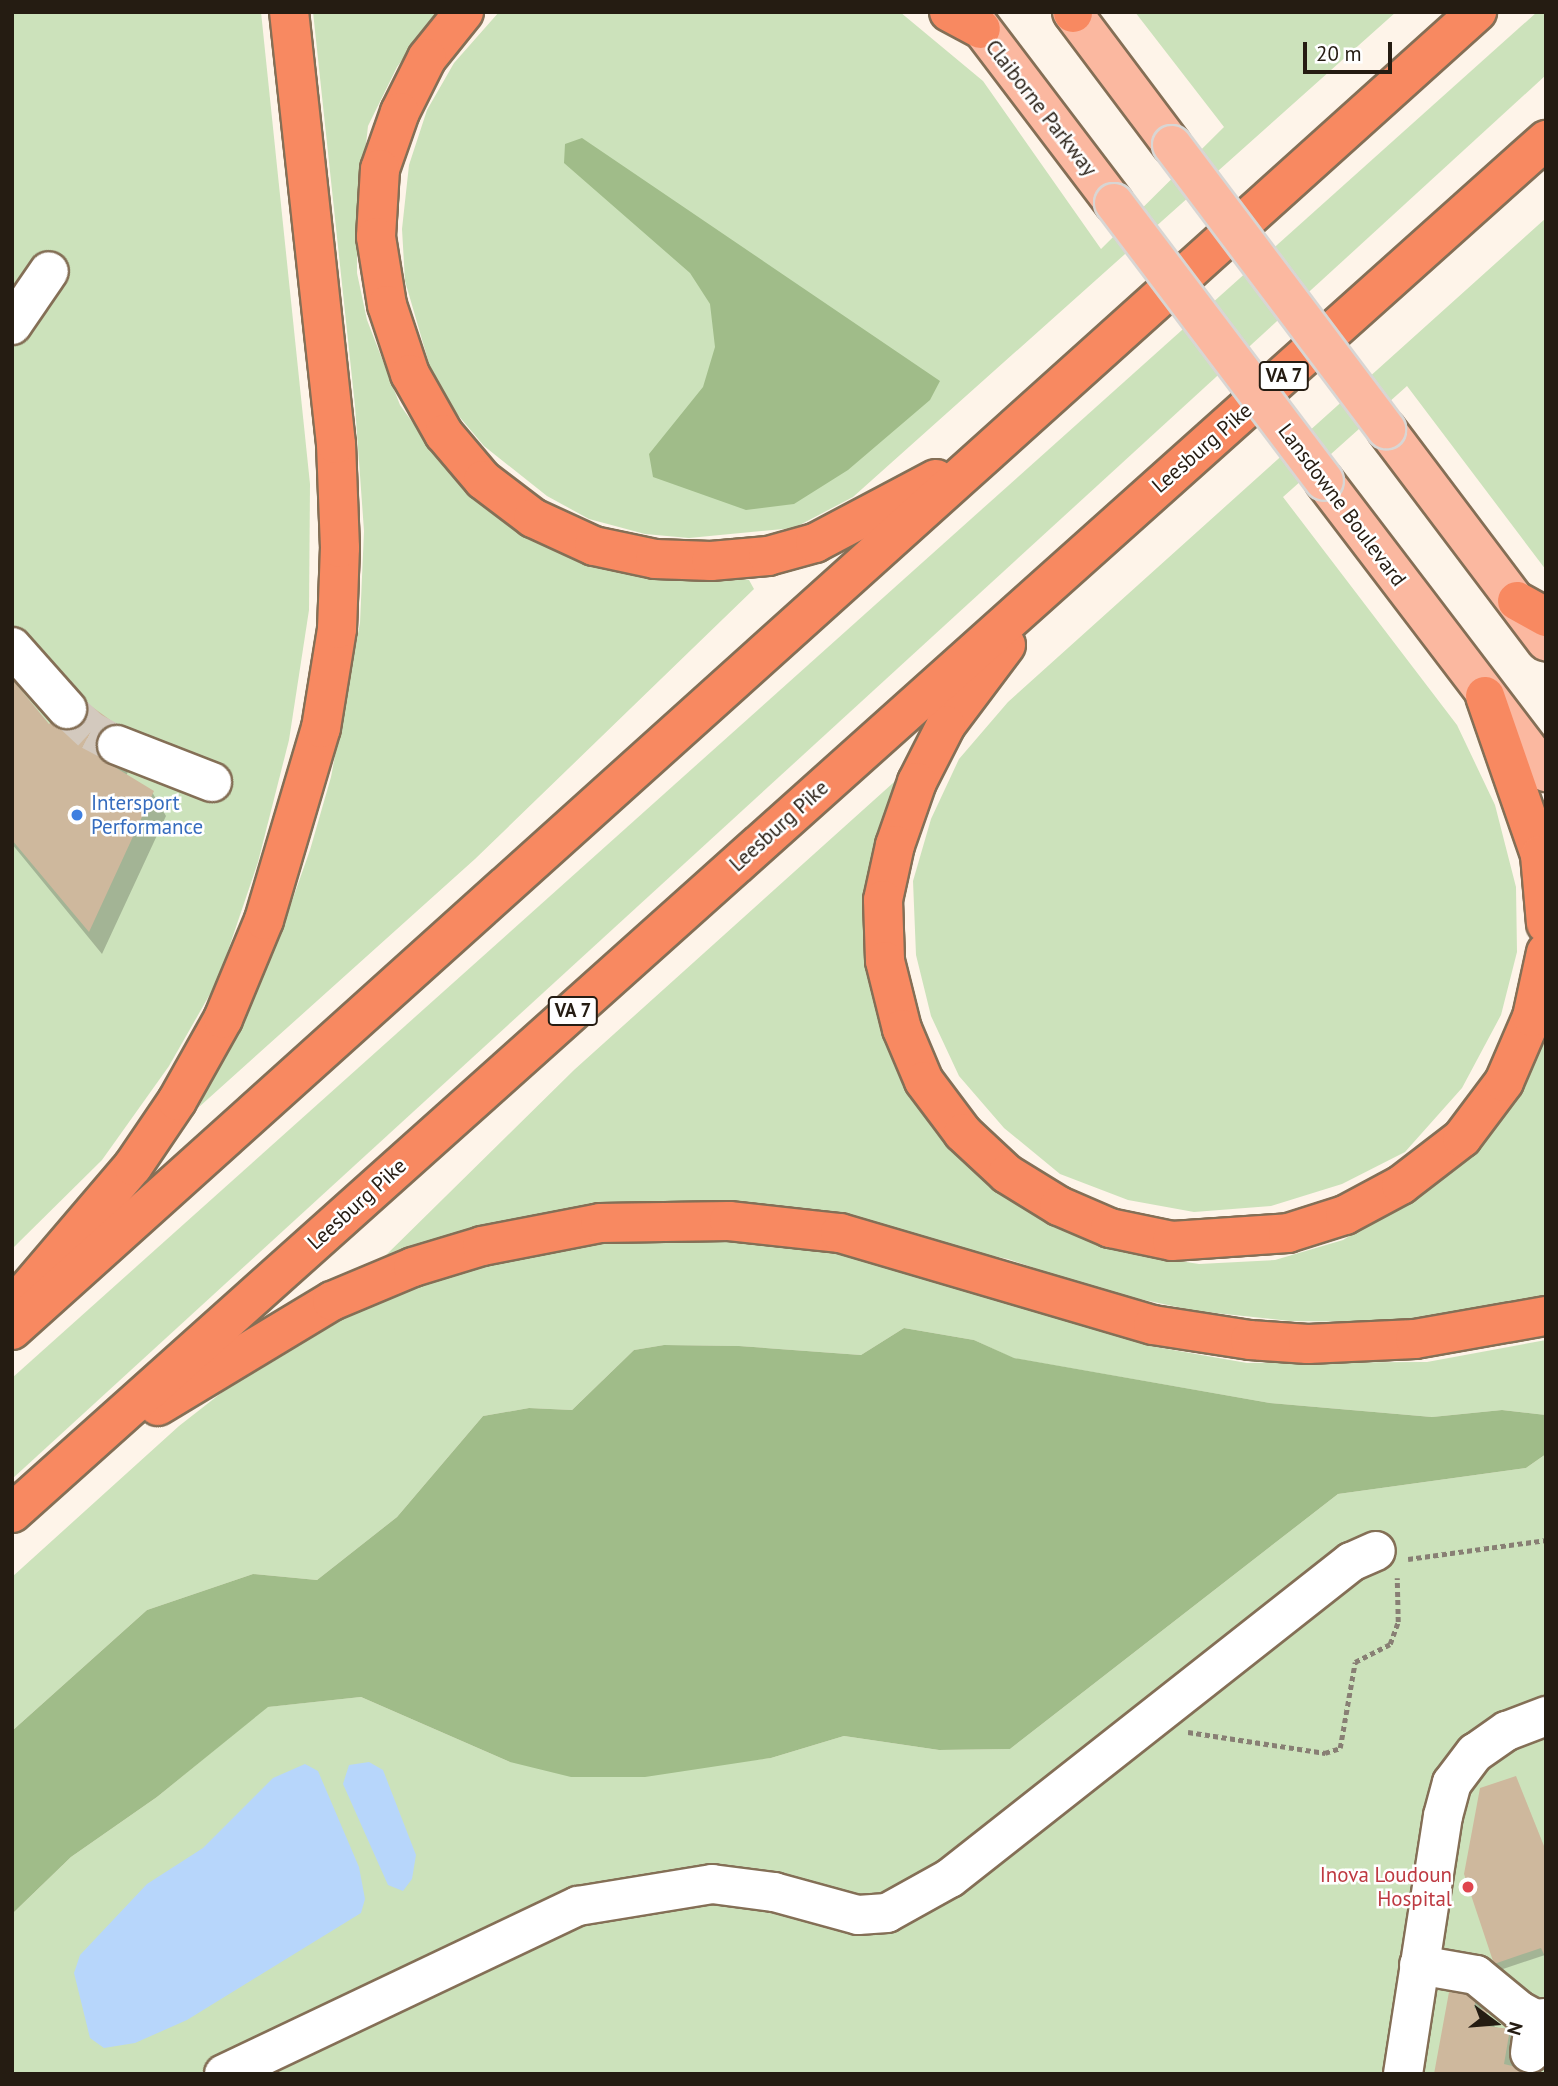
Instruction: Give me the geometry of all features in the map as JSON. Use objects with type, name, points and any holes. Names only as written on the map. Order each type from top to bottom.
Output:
[{"type":"highway","points":[[12,1306],[133,1167],[177,1101],[223,1018],[264,920],[321,728],[337,629],[338,483],[289,12]]},
{"type":"highway","points":[[464,12],[427,58],[400,112],[380,169],[376,237],[387,305],[410,374],[444,434],[483,480],[533,518],[594,546],[655,559],[711,561],[768,556],[815,543],[875,514],[1004,439]]},
{"type":"highway","points":[[1383,97],[1453,12]]},
{"type":"highway","points":[[12,1330],[1477,12]]},
{"type":"highway","name":"Leesburg Pike","points":[[12,1513],[1546,139]]},
{"type":"highway","points":[[1491,189],[1546,158]]},
{"type":"highway","points":[[1074,561],[946,725],[917,782],[895,845],[883,900],[885,961],[902,1029],[924,1081],[963,1133],[1007,1174],[1059,1206],[1110,1228],[1172,1241],[1288,1233],[1345,1215],[1401,1185],[1462,1138],[1504,1083],[1532,1017],[1546,952]]},
{"type":"highway","points":[[1485,696],[1540,855],[1546,924]]},
{"type":"highway","points":[[70,1460],[332,1301],[413,1267],[482,1246],[600,1223],[729,1221],[840,1233],[1153,1325],[1250,1340],[1308,1344],[1415,1339],[1546,1316]]},
{"type":"main road","points":[[1073,13],[1386,429],[1531,609],[1546,641]]},
{"type":"main road","name":"Claiborne Parkway","points":[[966,18],[1114,203]]},
{"type":"main road","name":"Lansdowne Boulevard","points":[[1114,203],[1485,696],[1546,772]]},
{"type":"lane","points":[[12,325],[50,271]]},
{"type":"lane","points":[[12,647],[67,709]]},
{"type":"lane","points":[[117,745],[212,782]]},
{"type":"lane","points":[[224,2074],[578,1906],[712,1884],[774,1892],[858,1915],[887,1913],[950,1878],[1351,1562],[1376,1551]]},
{"type":"lane","points":[[1403,2074],[1419,1965],[1452,1783],[1475,1753],[1507,1731],[1546,1716]]},
{"type":"lane","points":[[1419,1965],[1476,1975],[1537,2030]]},
{"type":"green space","points":[[12,12],[261,12],[310,484],[309,610],[289,740],[258,862],[218,980],[169,1066],[102,1160],[12,1249]]},
{"type":"green space","points":[[313,12],[437,12],[397,67],[368,126],[357,225],[357,273],[367,320],[400,405],[431,448],[462,483],[731,578],[749,580],[754,589],[475,859],[199,1107],[281,932],[310,850],[331,777],[360,623],[364,531],[355,406]]},
{"type":"green space","points":[[499,12],[900,12],[983,81],[1101,249],[1224,127],[1135,12],[1396,12],[853,497],[794,528],[689,538],[645,534],[589,519],[547,496],[484,446],[452,408],[430,367],[405,281],[402,229],[409,165],[427,110],[454,63]]},
{"type":"green space","points":[[1537,12],[1546,12],[1546,75],[12,1479],[12,1378]]},
{"type":"green space","points":[[582,138],[940,381],[930,400],[848,470],[794,504],[746,510],[653,477],[649,454],[703,387],[715,347],[710,304],[690,273],[564,163],[565,144]]},
{"type":"green space","points":[[1546,218],[1546,570],[1407,386],[1283,497],[1457,725],[1495,805],[1516,887],[1517,952],[1501,1015],[1462,1088],[1405,1152],[1342,1184],[1271,1206],[1194,1212],[1128,1200],[1060,1174],[1004,1128],[959,1076],[931,1016],[916,955],[913,881],[931,819],[959,759],[1008,702]]},
{"type":"green space","points":[[903,774],[876,994],[1054,1225],[1122,1252],[1199,1264],[1275,1260],[1343,1240],[1416,1196],[1487,1132],[1528,1079],[1546,1030],[1546,1297],[1494,1309],[1393,1322],[1290,1321],[1196,1311],[1102,1291],[1008,1259],[787,1215],[381,1260],[574,1070]]},
{"type":"green space","points":[[605,1236],[809,1240],[1150,1346],[1247,1363],[1427,1362],[1546,1340],[1546,1415],[1502,1410],[1432,1417],[1270,1403],[1013,1358],[974,1340],[904,1328],[861,1355],[739,1346],[664,1345],[634,1350],[572,1410],[529,1408],[483,1416],[397,1517],[317,1580],[253,1574],[147,1610],[12,1731],[12,1577],[179,1426],[276,1350],[417,1283],[507,1255]]},
{"type":"green space","points":[[904,1328],[974,1340],[1014,1358],[1270,1403],[1432,1417],[1502,1410],[1546,1415],[1546,1454],[1526,1468],[1338,1494],[1010,1749],[939,1750],[844,1736],[771,1758],[645,1777],[571,1777],[510,1762],[361,1697],[268,1707],[157,1797],[71,1857],[12,1914],[12,1731],[147,1610],[253,1574],[317,1580],[397,1517],[483,1416],[529,1408],[572,1410],[634,1350],[664,1345],[739,1346],[861,1355]]},
{"type":"green space","points":[[1546,1454],[1546,2074],[12,2074],[12,1914],[71,1857],[157,1797],[267,1707],[361,1697],[510,1762],[714,1765],[771,1758],[844,1736],[939,1750],[1010,1749],[1338,1494],[1526,1468]]},
{"type":"water","points":[[369,1762],[383,1770],[416,1855],[412,1879],[403,1891],[388,1885],[343,1784],[349,1765]]},
{"type":"water","points":[[305,1764],[318,1771],[359,1867],[365,1899],[361,1913],[187,2020],[135,2043],[104,2048],[90,2038],[74,1973],[80,1955],[147,1884],[203,1848],[273,1778]]},
{"type":"building","name":"Intersport Performance","points":[[12,679],[49,724],[80,698],[124,730],[108,763],[154,791],[89,932],[12,840]]},
{"type":"building","points":[[1516,1776],[1546,1851],[1546,1959],[1541,1948],[1494,1964],[1464,1874],[1480,1788]]},
{"type":"building","points":[[1449,1992],[1477,1995],[1474,2008],[1487,2010],[1486,2026],[1510,2029],[1504,2064],[1546,2074],[1434,2074]]},
{"type":"tunnel","points":[[67,709],[91,731],[117,745]]},
{"type":"place","name":"Intersport Performance","points":[[77,815]]},
{"type":"place","name":"Inova Loudoun Hospital","points":[[1468,1887]]}]
